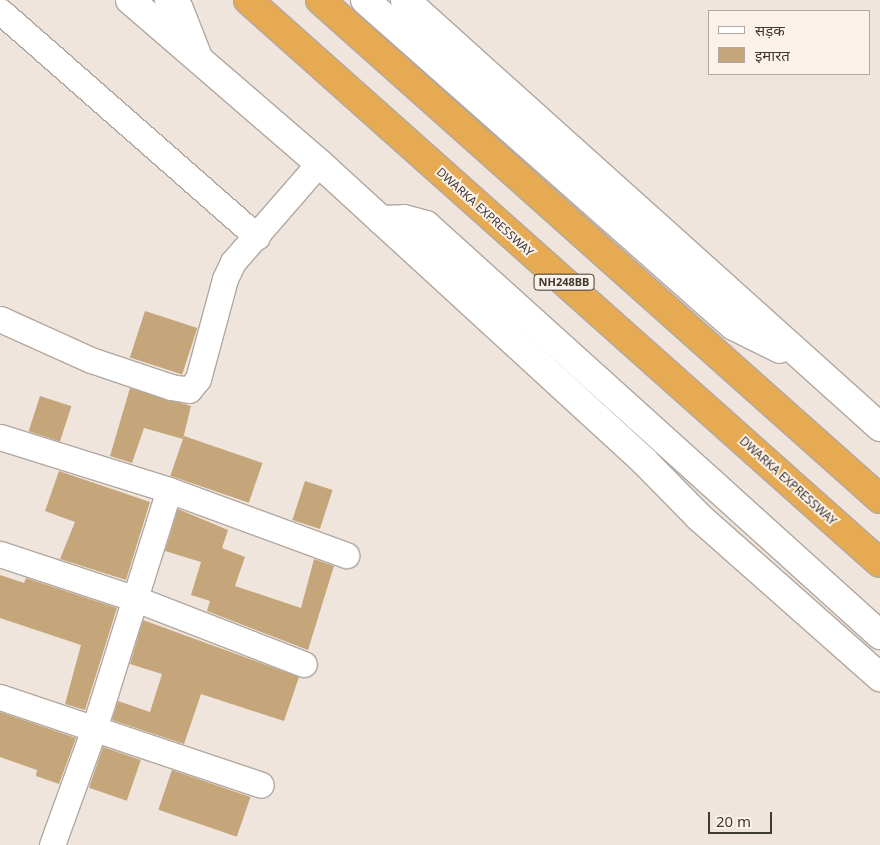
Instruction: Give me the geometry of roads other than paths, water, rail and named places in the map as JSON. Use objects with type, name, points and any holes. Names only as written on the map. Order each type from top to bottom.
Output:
[{"type":"highway","name":"DWARKA EXPRESSWAY","points":[[248,0],[880,563]]},
{"type":"highway","points":[[320,0],[880,499]]},
{"type":"street","points":[[130,0],[319,163],[645,462],[699,517],[880,677]]},
{"type":"street","points":[[169,0],[179,9],[199,58]]},
{"type":"street","points":[[365,0],[734,326],[811,364]]},
{"type":"street","points":[[405,0],[880,426]]},
{"type":"street","points":[[0,11],[257,237]]},
{"type":"street","points":[[0,319],[91,360],[171,388],[188,390],[198,379],[225,279],[242,251],[257,237],[319,163]]},
{"type":"street","points":[[381,220],[404,219],[426,225],[880,635]]},
{"type":"street","points":[[0,438],[169,490],[346,555]]},
{"type":"street","points":[[58,844],[169,490]]},
{"type":"street","points":[[0,554],[136,599],[304,664]]},
{"type":"street","points":[[0,697],[261,785]]}]
